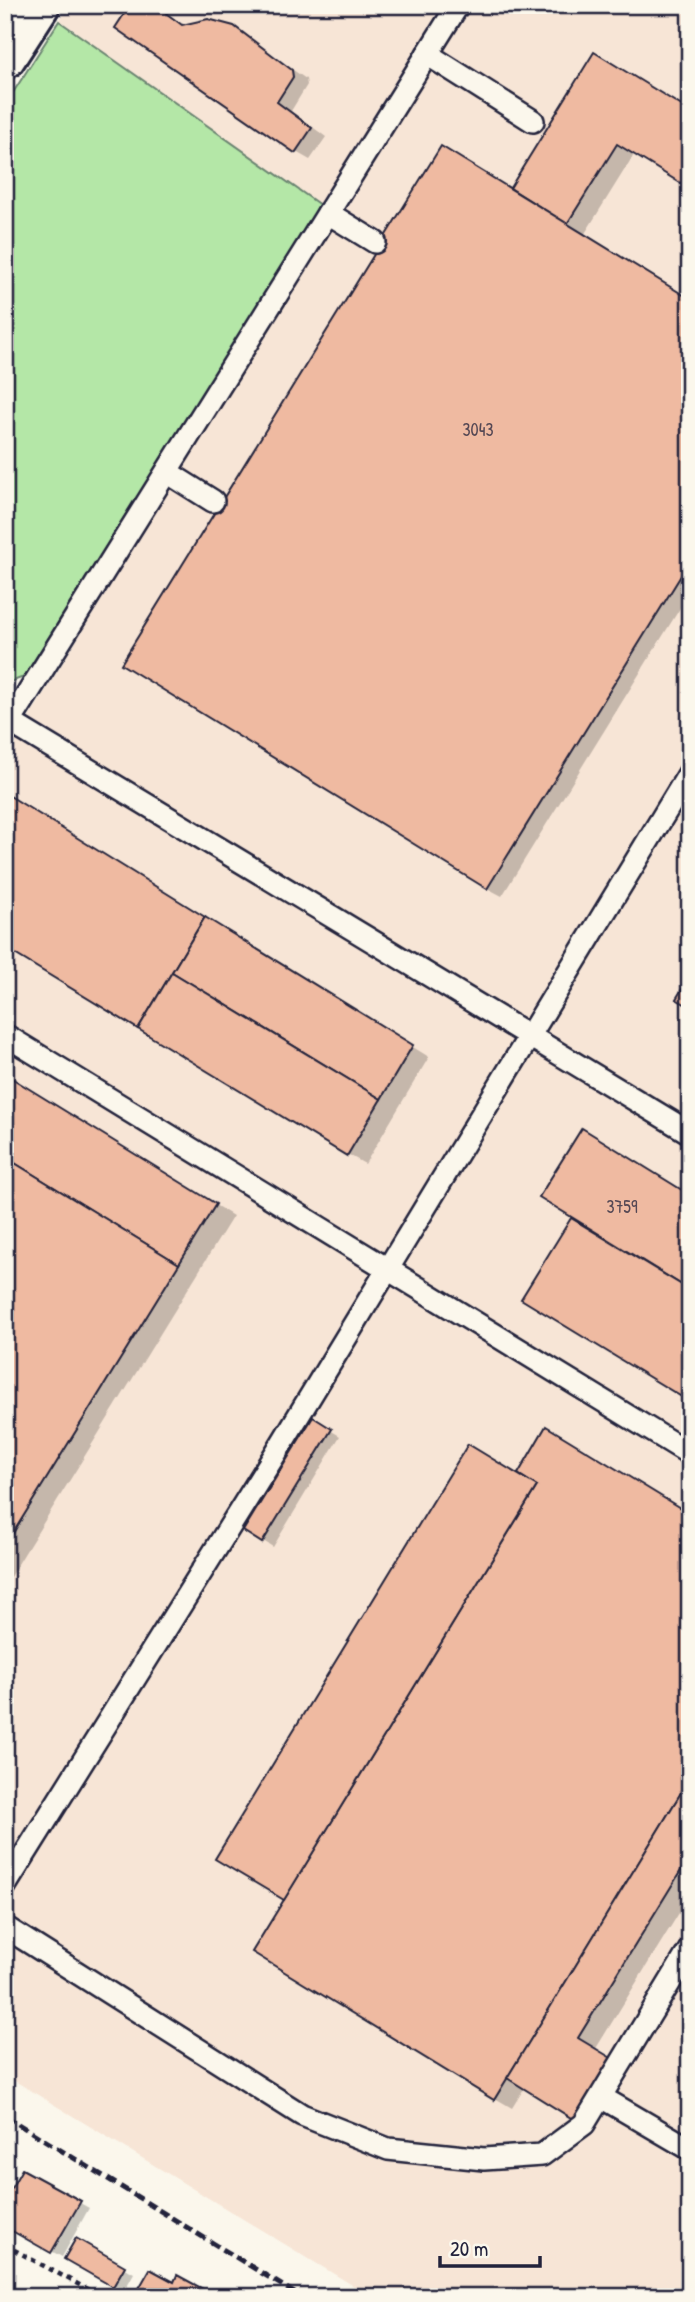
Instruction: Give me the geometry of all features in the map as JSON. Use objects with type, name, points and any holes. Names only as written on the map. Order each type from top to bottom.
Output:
[{"type":"street","points":[[5,59],[40,5]]},
{"type":"lane","points":[[458,5],[8,721],[690,1133]]},
{"type":"lane","points":[[427,54],[533,121]]},
{"type":"lane","points":[[328,213],[375,242]]},
{"type":"lane","points":[[167,471],[213,501]]},
{"type":"lane","points":[[5,1886],[690,772]]},
{"type":"lane","points":[[5,1035],[690,1454]]},
{"type":"lane","points":[[5,1927],[302,2115],[388,2149],[484,2159],[542,2155],[584,2124],[690,1949]]},
{"type":"lane","points":[[601,2097],[690,2149]]},
{"type":"path","points":[[5,2245],[102,2297]]},
{"type":"shaded area","points":[[69,5],[455,5],[320,205],[59,21]]},
{"type":"shaded area","points":[[468,5],[690,5],[690,2297],[372,2297],[5,2075],[5,730],[17,737]]},
{"type":"green space","points":[[59,21],[320,205],[24,677],[5,684],[5,105]]},
{"type":"building","points":[[130,5],[155,5],[182,25],[208,19],[234,26],[292,70],[293,77],[277,102],[312,128],[295,153],[115,28]]},
{"type":"building","points":[[594,52],[690,111],[690,189],[617,144],[567,224],[510,188]]},
{"type":"building","points":[[441,146],[690,299],[690,561],[487,889],[121,664]]},
{"type":"building","points":[[5,793],[205,917],[138,1029],[5,948]]},
{"type":"building","points":[[205,917],[413,1045],[381,1099],[172,972]]},
{"type":"building","points":[[172,972],[381,1099],[347,1156],[138,1029]]},
{"type":"building","points":[[690,976],[690,1007],[676,999]]},
{"type":"building","points":[[5,1074],[216,1204],[179,1264],[5,1157]]},
{"type":"building","points":[[582,1128],[690,1195],[690,1290],[539,1197]]},
{"type":"building","points":[[5,1157],[179,1264],[5,1546]]},
{"type":"building","points":[[571,1218],[690,1290],[690,1402],[521,1299]]},
{"type":"building","points":[[313,1417],[332,1429],[262,1543],[243,1531]]},
{"type":"building","points":[[546,1426],[690,1514],[690,1778],[494,2100],[252,1952],[537,1486],[518,1474]]},
{"type":"building","points":[[468,1444],[537,1486],[284,1900],[215,1859]]},
{"type":"building","points":[[690,1778],[690,1856],[578,2038],[613,2059],[576,2121],[507,2078]]},
{"type":"building","points":[[22,2169],[81,2201],[51,2253],[5,2227],[5,2199]]},
{"type":"building","points":[[76,2238],[125,2266],[113,2287],[64,2259]]},
{"type":"building","points":[[150,2269],[174,2282],[177,2275],[205,2290],[204,2297],[134,2297]]},
{"type":"railway","points":[[5,2116],[301,2297]]}]
